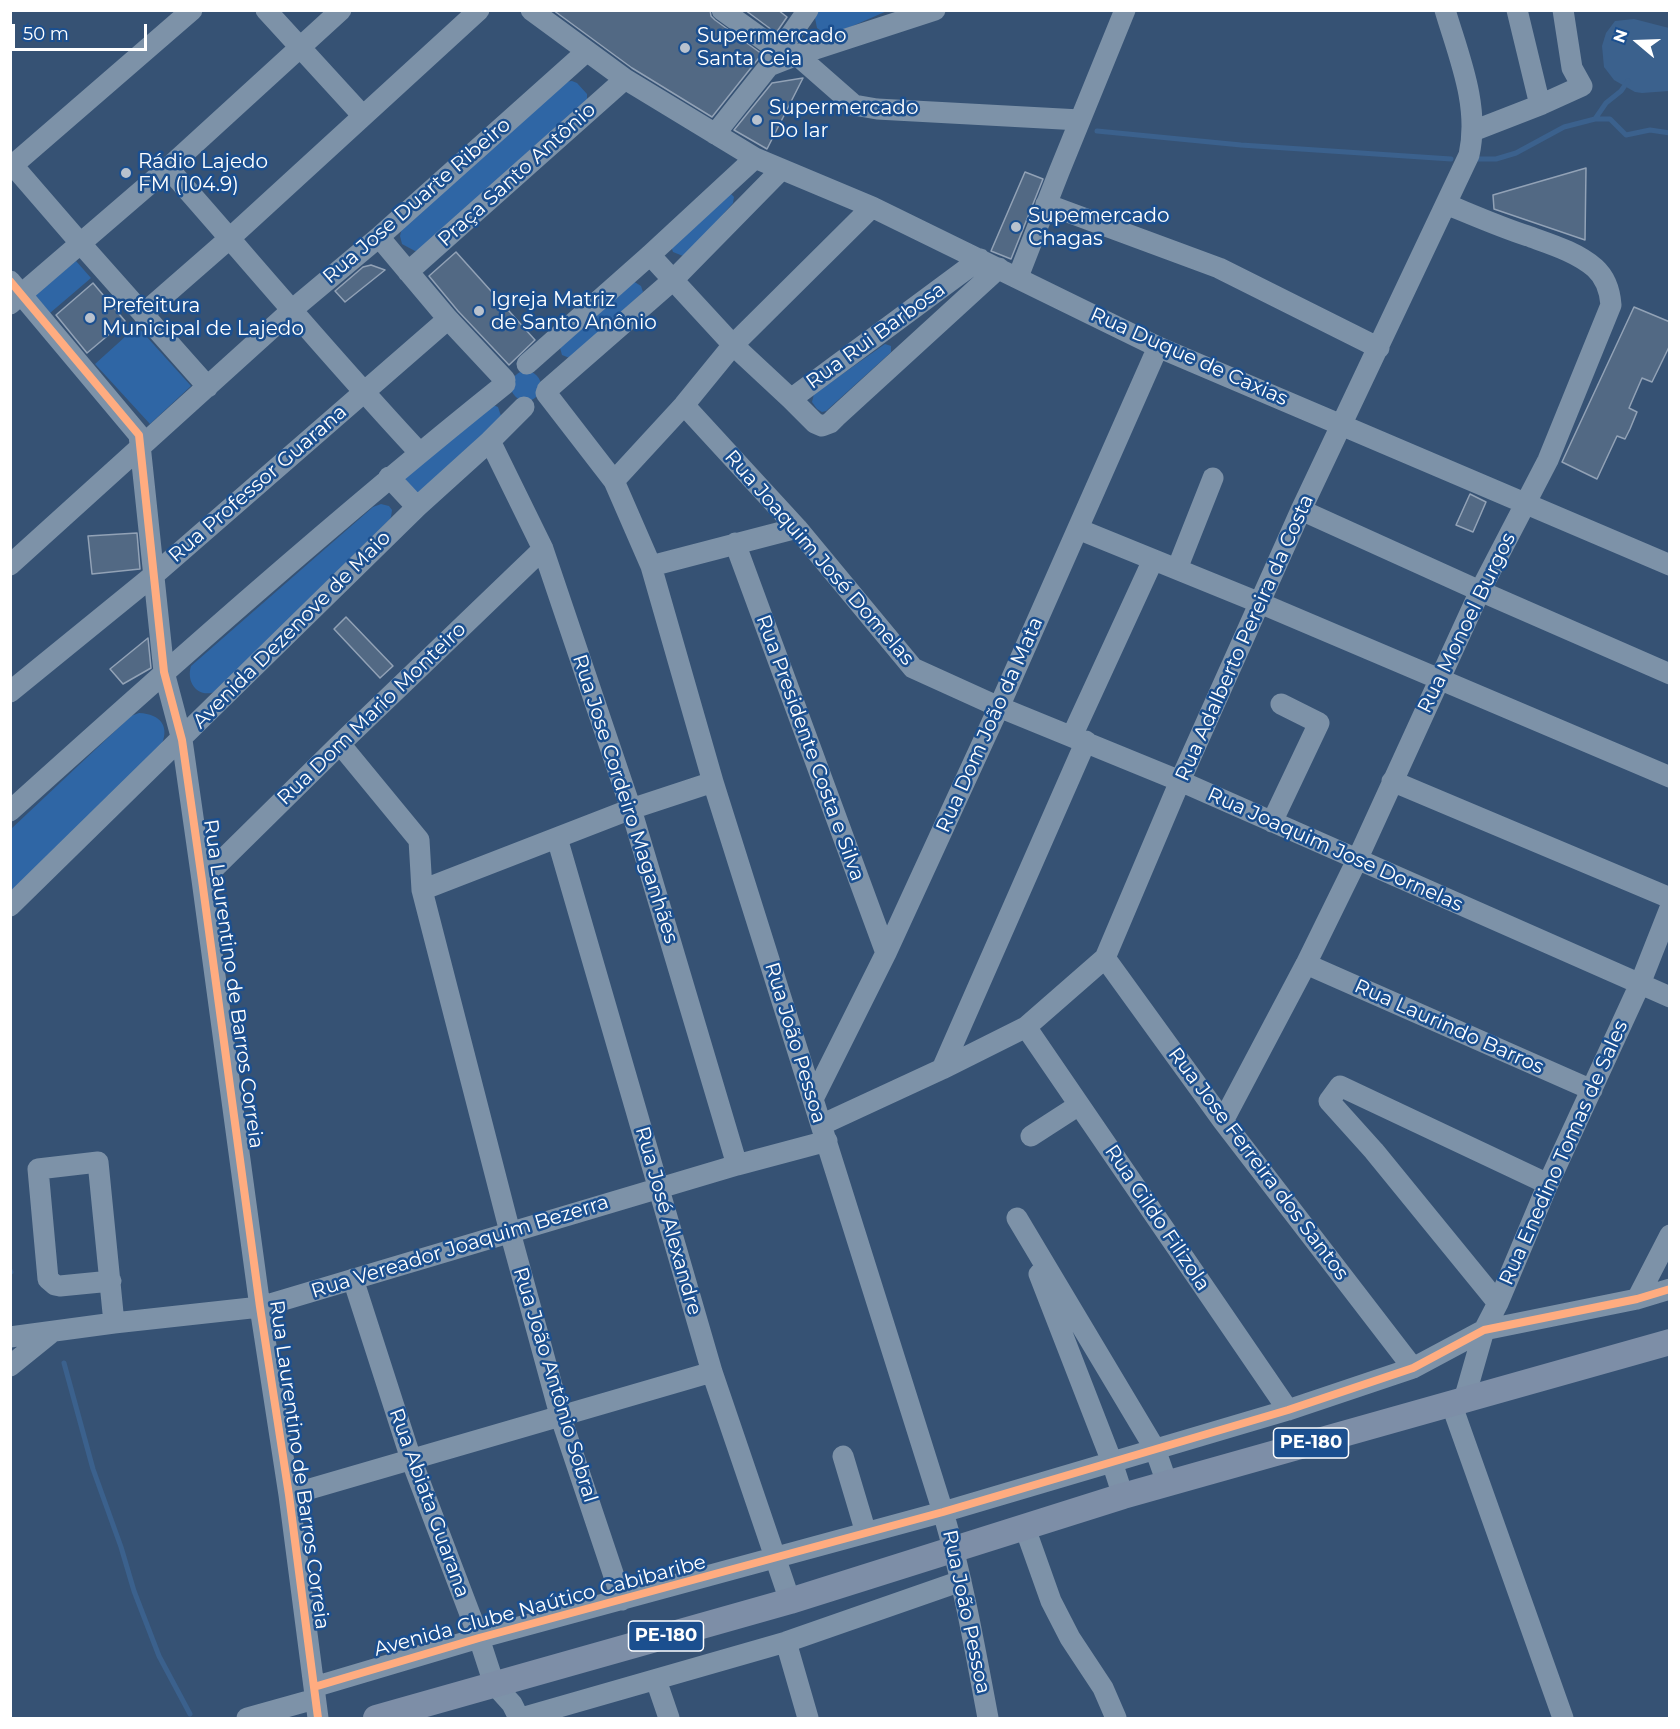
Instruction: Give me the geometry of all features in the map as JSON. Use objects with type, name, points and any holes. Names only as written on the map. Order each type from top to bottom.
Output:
[{"type":"main road","name":"PE-180","points":[[376,1719],[789,1601],[1167,1483],[1670,1342]]},
{"type":"street","points":[[192,10],[12,163],[208,387]]},
{"type":"street","points":[[266,10],[363,116]]},
{"type":"street","points":[[14,293],[81,244],[341,10]]},
{"type":"street","points":[[143,314],[230,238],[479,10]]},
{"type":"street","name":"Rua Duque de Caxias","points":[[531,10],[625,79],[755,158],[872,207],[1158,347],[1670,565]]},
{"type":"street","points":[[722,10],[782,57],[854,105],[876,110],[1080,120]]},
{"type":"street","points":[[999,268],[1046,204],[1125,10]]},
{"type":"street","name":"Rua Adalberto Pereira da Costa","points":[[824,1133],[942,1069],[1026,1027],[1105,958],[1180,781],[1301,510],[1469,155],[1473,111],[1445,10]]},
{"type":"street","points":[[1517,10],[1540,105]]},
{"type":"street","points":[[1473,130],[1540,105],[1582,86],[1572,68],[1563,10]]},
{"type":"street","points":[[782,57],[931,11]]},
{"type":"street","points":[[715,134],[782,57],[805,12]]},
{"type":"street","name":"Rua Jose Duarte Ribeiro","points":[[10,565],[292,309],[379,237],[586,51]]},
{"type":"street","name":"Praça Santo Antônio","points":[[408,272],[625,79]]},
{"type":"street","points":[[10,811],[164,672],[389,477],[505,382],[514,369],[527,364],[755,158]]},
{"type":"street","points":[[168,168],[363,392],[419,452]]},
{"type":"street","points":[[379,237],[505,382],[505,391],[510,400],[524,407],[542,401],[547,392],[673,280],[781,170]]},
{"type":"street","points":[[1046,204],[1219,268],[1378,348]]},
{"type":"street","name":"Rua Monoel Burgos","points":[[1223,1120],[1306,964],[1357,860],[1480,591],[1548,460],[1611,305],[1610,293],[1605,280],[1595,268],[1582,259],[1551,244],[1446,204]]},
{"type":"street","points":[[614,481],[684,405],[733,345],[872,207]]},
{"type":"street","name":"Rua Rui Barbosa","points":[[650,255],[733,345],[815,423],[822,426],[830,423],[999,268]]},
{"type":"street","name":"Rua Rui Barbosa","points":[[791,399],[999,268]]},
{"type":"street","name":"Rua Laurentino de Barros Correia","points":[[14,293],[139,435],[164,672],[182,740],[316,1701]]},
{"type":"street","name":"Rua Professor Guarana","points":[[10,692],[155,574],[448,319]]},
{"type":"street","name":"Rua Dom João da Mata","points":[[813,1099],[886,953],[999,707],[1158,347]]},
{"type":"street","points":[[527,364],[543,373],[547,381],[547,392]]},
{"type":"street","name":"Rua João Pessoa","points":[[547,392],[614,481],[651,566],[713,782],[954,1549],[988,1719]]},
{"type":"street","name":"Rua Joaquim José Domelas","points":[[684,405],[797,528],[913,668],[999,707]]},
{"type":"street","name":"Avenida Dezenove de Maio","points":[[10,906],[182,740],[417,507],[524,407]]},
{"type":"street","name":"Rua Jose Cordeiro Maganhães","points":[[490,441],[543,549],[632,809],[736,1165]]},
{"type":"street","points":[[389,477],[417,507]]},
{"type":"street","points":[[1177,569],[1213,478]]},
{"type":"street","points":[[1301,510],[1670,674]]},
{"type":"street","points":[[651,566],[797,528]]},
{"type":"street","points":[[1078,529],[1260,603],[1439,681],[1670,777]]},
{"type":"street","name":"Rua Presidente Costa e Silva","points":[[735,543],[886,953]]},
{"type":"street","name":"Rua Dom Mario Monteiro","points":[[202,880],[543,549]]},
{"type":"street","points":[[942,1069],[1153,560]]},
{"type":"street","points":[[1272,822],[1324,725],[1281,704]]},
{"type":"street","name":"Rua Joaquim Jose Dornelas","points":[[999,707],[1180,781],[1670,997]]},
{"type":"street","name":"Rua João Antônio Sobral","points":[[340,744],[419,840],[422,890],[510,1232],[560,1415],[622,1600]]},
{"type":"street","points":[[422,890],[632,809],[713,782]]},
{"type":"street","points":[[1392,782],[1670,898]]},
{"type":"street","name":"Rua José Alexandre","points":[[556,838],[712,1372],[789,1601]]},
{"type":"street","name":"Rua Enedino Tomas de Sales","points":[[1458,1402],[1484,1330],[1640,984],[1670,908]]},
{"type":"street","name":"Rua Jose Ferreira dos Santos","points":[[1105,958],[1223,1120],[1413,1368]]},
{"type":"street","name":"Rua Laurindo Barros","points":[[1306,964],[1592,1090]]},
{"type":"street","name":"Rua Gildo Filizola","points":[[1026,1027],[1288,1410]]},
{"type":"street","points":[[1498,1303],[1374,1151],[1329,1101],[1340,1086],[1548,1184]]},
{"type":"street","points":[[1031,1136],[1079,1105]]},
{"type":"street","name":"Rua Vereador Joaquim Bezerra","points":[[10,1337],[260,1307],[736,1165],[824,1133]]},
{"type":"street","points":[[111,1281],[60,1286],[48,1279],[38,1169],[98,1162],[111,1281],[114,1323]]},
{"type":"street","points":[[1123,1496],[1112,1462],[1017,1218],[1155,1449],[1167,1483]]},
{"type":"street","points":[[1638,1299],[1670,1235]]},
{"type":"street","name":"Rua Abiata Guarana","points":[[353,1280],[411,1459],[479,1638],[494,1684],[512,1704],[520,1719]]},
{"type":"street","name":"Avenida Clube Naútico Cabibaribe","points":[[247,1719],[316,1701],[479,1638],[943,1512],[1288,1410],[1413,1368],[1484,1330],[1638,1299],[1670,1289]]},
{"type":"street","points":[[10,1366],[52,1332]]},
{"type":"street","points":[[289,1495],[712,1372]]},
{"type":"street","points":[[1458,1402],[1563,1719]]},
{"type":"street","points":[[843,1456],[866,1533]]},
{"type":"street","points":[[1025,1528],[1052,1600],[1070,1638],[1103,1688],[1116,1719]]},
{"type":"street","points":[[520,1719],[786,1642],[961,1581]]},
{"type":"street","points":[[786,1642],[808,1719]]},
{"type":"street","points":[[656,1680],[669,1719]]},
{"type":"shaded area","points":[[817,11],[887,11],[834,34],[826,34],[817,28],[815,18]]},
{"type":"shaded area","points":[[1634,19],[1669,28],[1669,91],[1635,92],[1614,80],[1604,67],[1602,46],[1606,33],[1615,21]]},
{"type":"shaded area","points":[[572,81],[587,94],[587,101],[421,250],[415,251],[402,244],[400,236],[402,228],[564,82]]},
{"type":"shaded area","points":[[730,193],[734,197],[733,203],[687,255],[683,256],[673,252],[671,246]]},
{"type":"shaded area","points":[[76,261],[91,278],[50,313],[35,295]]},
{"type":"shaded area","points":[[633,281],[641,286],[643,292],[572,359],[562,355],[560,348]]},
{"type":"shaded area","points":[[137,326],[191,386],[150,424],[95,364]]},
{"type":"shaded area","points":[[885,344],[891,346],[889,354],[826,411],[822,412],[817,409],[812,402],[814,394]]},
{"type":"shaded area","points":[[526,371],[537,375],[541,386],[537,397],[526,401],[515,397],[511,386],[515,375]]},
{"type":"shaded area","points":[[493,405],[498,407],[501,416],[423,493],[413,493],[403,475]]},
{"type":"shaded area","points":[[381,504],[389,506],[392,510],[389,520],[215,692],[203,693],[194,687],[190,678],[191,666],[373,507]]},
{"type":"shaded area","points":[[139,713],[153,716],[162,723],[164,734],[160,748],[11,891],[11,829],[131,716]]},
{"type":"building","points":[[553,10],[710,10],[715,20],[762,54],[712,117],[632,68]]},
{"type":"building","points":[[745,10],[778,10],[787,17],[776,33]]},
{"type":"building","points":[[803,78],[767,149],[734,130],[772,83]]},
{"type":"building","points":[[1586,168],[1585,240],[1494,209],[1493,195]]},
{"type":"building","name":"Supemercado Chagas","points":[[1025,172],[1043,179],[1011,259],[991,251]]},
{"type":"building","name":"Igreja Matriz de Santo Anônio","points":[[456,252],[535,340],[509,365],[458,311],[429,276]]},
{"type":"building","points":[[371,265],[385,270],[345,302],[335,291],[363,267]]},
{"type":"building","name":"Prefeitura Municipal de Lajedo","points":[[93,283],[125,321],[87,353],[56,315]]},
{"type":"building","points":[[1634,307],[1670,322],[1670,345],[1652,382],[1642,378],[1629,408],[1637,412],[1630,429],[1625,439],[1617,436],[1597,479],[1562,462]]},
{"type":"building","points":[[1470,494],[1486,502],[1473,532],[1456,525]]},
{"type":"building","points":[[137,533],[140,569],[92,574],[88,536]]},
{"type":"building","points":[[346,617],[393,666],[380,678],[334,629]]},
{"type":"building","points":[[148,638],[151,668],[123,684],[110,669]]},
{"type":"waterway","points":[[1475,159],[1496,159],[1516,153],[1564,127],[1595,119],[1606,103],[1621,91],[1628,81]]},
{"type":"waterway","points":[[1595,119],[1610,119],[1626,135],[1650,130],[1670,133]]},
{"type":"waterway","points":[[1097,131],[1241,145],[1451,159]]},
{"type":"waterway","points":[[64,1363],[93,1469],[134,1591],[159,1656],[190,1714]]},
{"type":"cycle path","points":[[10,281],[139,435],[164,672],[182,740],[260,1307],[289,1495],[318,1718]]},
{"type":"cycle path","points":[[314,1687],[479,1638],[943,1512],[1288,1410],[1413,1368],[1484,1330],[1637,1299],[1670,1289]]},
{"type":"place","name":"Supermercado Santa Ceia","points":[[685,48]]},
{"type":"place","name":"Supermercado Do lar","points":[[757,120]]},
{"type":"place","name":"Rádio Lajedo FM (104.9)","points":[[126,173]]},
{"type":"place","name":"Supemercado Chagas","points":[[1016,227]]},
{"type":"place","name":"Igreja Matriz de Santo Anônio","points":[[479,311]]},
{"type":"place","name":"Prefeitura Municipal de Lajedo","points":[[90,318]]}]
